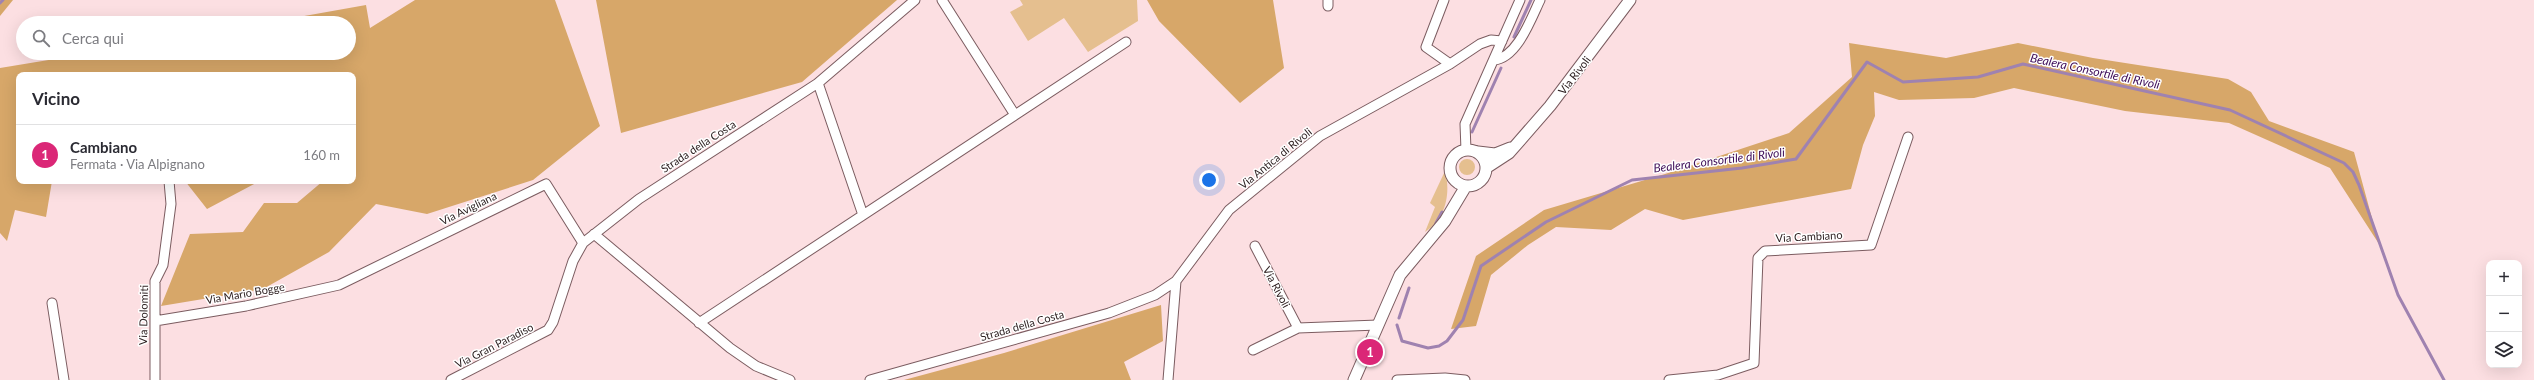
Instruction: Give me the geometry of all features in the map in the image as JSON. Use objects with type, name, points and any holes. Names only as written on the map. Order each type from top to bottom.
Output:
[{"type":"street","name":"Strada della Costa","points":[[583,243],[639,199],[818,83],[915,0]]},
{"type":"street","points":[[942,0],[1015,115]]},
{"type":"street","points":[[1444,0],[1426,47],[1450,64]]},
{"type":"street","points":[[1451,211],[1455,181],[1450,171],[1452,159],[1460,151],[1466,150],[1465,124],[1520,0]]},
{"type":"street","points":[[1494,60],[1506,57],[1525,33],[1540,0]]},
{"type":"street","name":"Via Rivoli","points":[[1466,186],[1478,183],[1482,179],[1486,168],[1504,158],[1570,81],[1630,0]]},
{"type":"street","name":"Via Antica di Rivoli","points":[[1176,281],[1230,210],[1320,136],[1450,64],[1480,44],[1492,40],[1502,41]]},
{"type":"street","points":[[699,323],[1126,42]]},
{"type":"street","points":[[818,83],[863,215]]},
{"type":"street","name":"Via Cambiano","points":[[1669,380],[1718,375],[1754,363],[1758,258],[1765,250],[1871,245],[1908,137]]},
{"type":"street","name":"Via Rivoli","points":[[1466,150],[1495,154],[1514,146]]},
{"type":"street","points":[[1478,152],[1485,162],[1486,168]]},
{"type":"street","points":[[1354,380],[1400,274],[1438,231],[1466,186],[1455,181]]},
{"type":"street","name":"Via Dolomiti","points":[[155,380],[155,281],[163,265],[171,204],[169,184]]},
{"type":"street","name":"Via Avigliana","points":[[339,285],[546,184],[583,243]]},
{"type":"street","points":[[594,234],[730,348],[756,366],[790,380]]},
{"type":"street","name":"Via Gran Paradiso","points":[[451,380],[548,330],[553,322],[573,262],[583,243]]},
{"type":"street","name":"Via Rivoli","points":[[1255,246],[1298,328]]},
{"type":"street","name":"Strada della Costa","points":[[870,380],[1110,313],[1155,295],[1176,281]]},
{"type":"street","points":[[1168,380],[1176,281]]},
{"type":"street","name":"Via Mario Bogge","points":[[155,321],[254,304],[339,285]]},
{"type":"street","points":[[52,303],[64,380]]},
{"type":"street","points":[[1253,350],[1298,328],[1378,325]]},
{"type":"street","points":[[1398,380],[1445,378],[1465,380]]},
{"type":"shaded area","points":[[0,0],[13,0],[0,16]]},
{"type":"shaded area","points":[[415,0],[555,0],[600,126],[533,180],[427,214],[376,204],[329,252],[263,289],[161,306],[190,234],[243,232],[264,203],[297,203],[319,184],[356,184],[356,72],[16,72],[16,184],[52,184],[46,217],[15,210],[7,241],[0,233],[0,68],[49,60],[356,60],[356,16],[304,16],[366,5],[370,28]]},
{"type":"shaded area","points":[[596,0],[897,0],[802,82],[621,133]]},
{"type":"shaded area","points":[[1020,0],[1137,0],[1138,21],[1088,52],[1064,18],[1028,41],[1010,12],[1023,5]]},
{"type":"shaded area","points":[[1147,0],[1273,0],[1284,68],[1240,103],[1159,21]]},
{"type":"shaded area","points":[[1849,43],[1946,58],[2018,43],[2093,58],[2228,79],[2251,92],[2269,121],[2354,152],[2379,244],[2330,168],[2229,123],[2125,111],[2014,88],[1974,98],[1899,100],[1874,92],[1875,116],[1863,145],[1851,189],[1683,220],[1645,209],[1611,230],[1556,227],[1528,245],[1491,275],[1476,326],[1451,329],[1476,256],[1544,210],[1665,174],[1789,133],[1852,77]]},
{"type":"shaded area","points":[[1467,159],[1473,161],[1475,167],[1473,173],[1467,175],[1461,173],[1459,167],[1461,161]]},
{"type":"shaded area","points":[[1445,171],[1447,179],[1447,197],[1445,205],[1438,220],[1425,232],[1435,207],[1430,203]]},
{"type":"shaded area","points":[[187,184],[254,184],[207,209]]},
{"type":"shaded area","points":[[1161,305],[1163,341],[1124,362],[1131,380],[904,380],[1004,353]]},
{"type":"waterway","points":[[0,3],[3,0]]},
{"type":"waterway","name":"Bealera Consortile di Rivoli","points":[[1514,37],[1531,0]]},
{"type":"waterway","name":"Bealera Consortile di Rivoli","points":[[1397,325],[1402,341],[1428,348],[1439,346],[1447,341],[1463,320],[1481,266],[1546,222],[1632,180],[1742,168],[1796,159],[1867,62],[1903,82],[1978,77],[2023,64],[2230,110],[2344,163],[2353,172],[2359,185],[2398,295],[2444,380]]},
{"type":"waterway","name":"Bealera Consortile di Rivoli","points":[[1472,132],[1501,68]]},
{"type":"waterway","points":[[1436,223],[1442,212]]},
{"type":"waterway","points":[[1399,318],[1409,288]]},
{"type":"place","name":"Cambiano","points":[[1370,352]]}]
